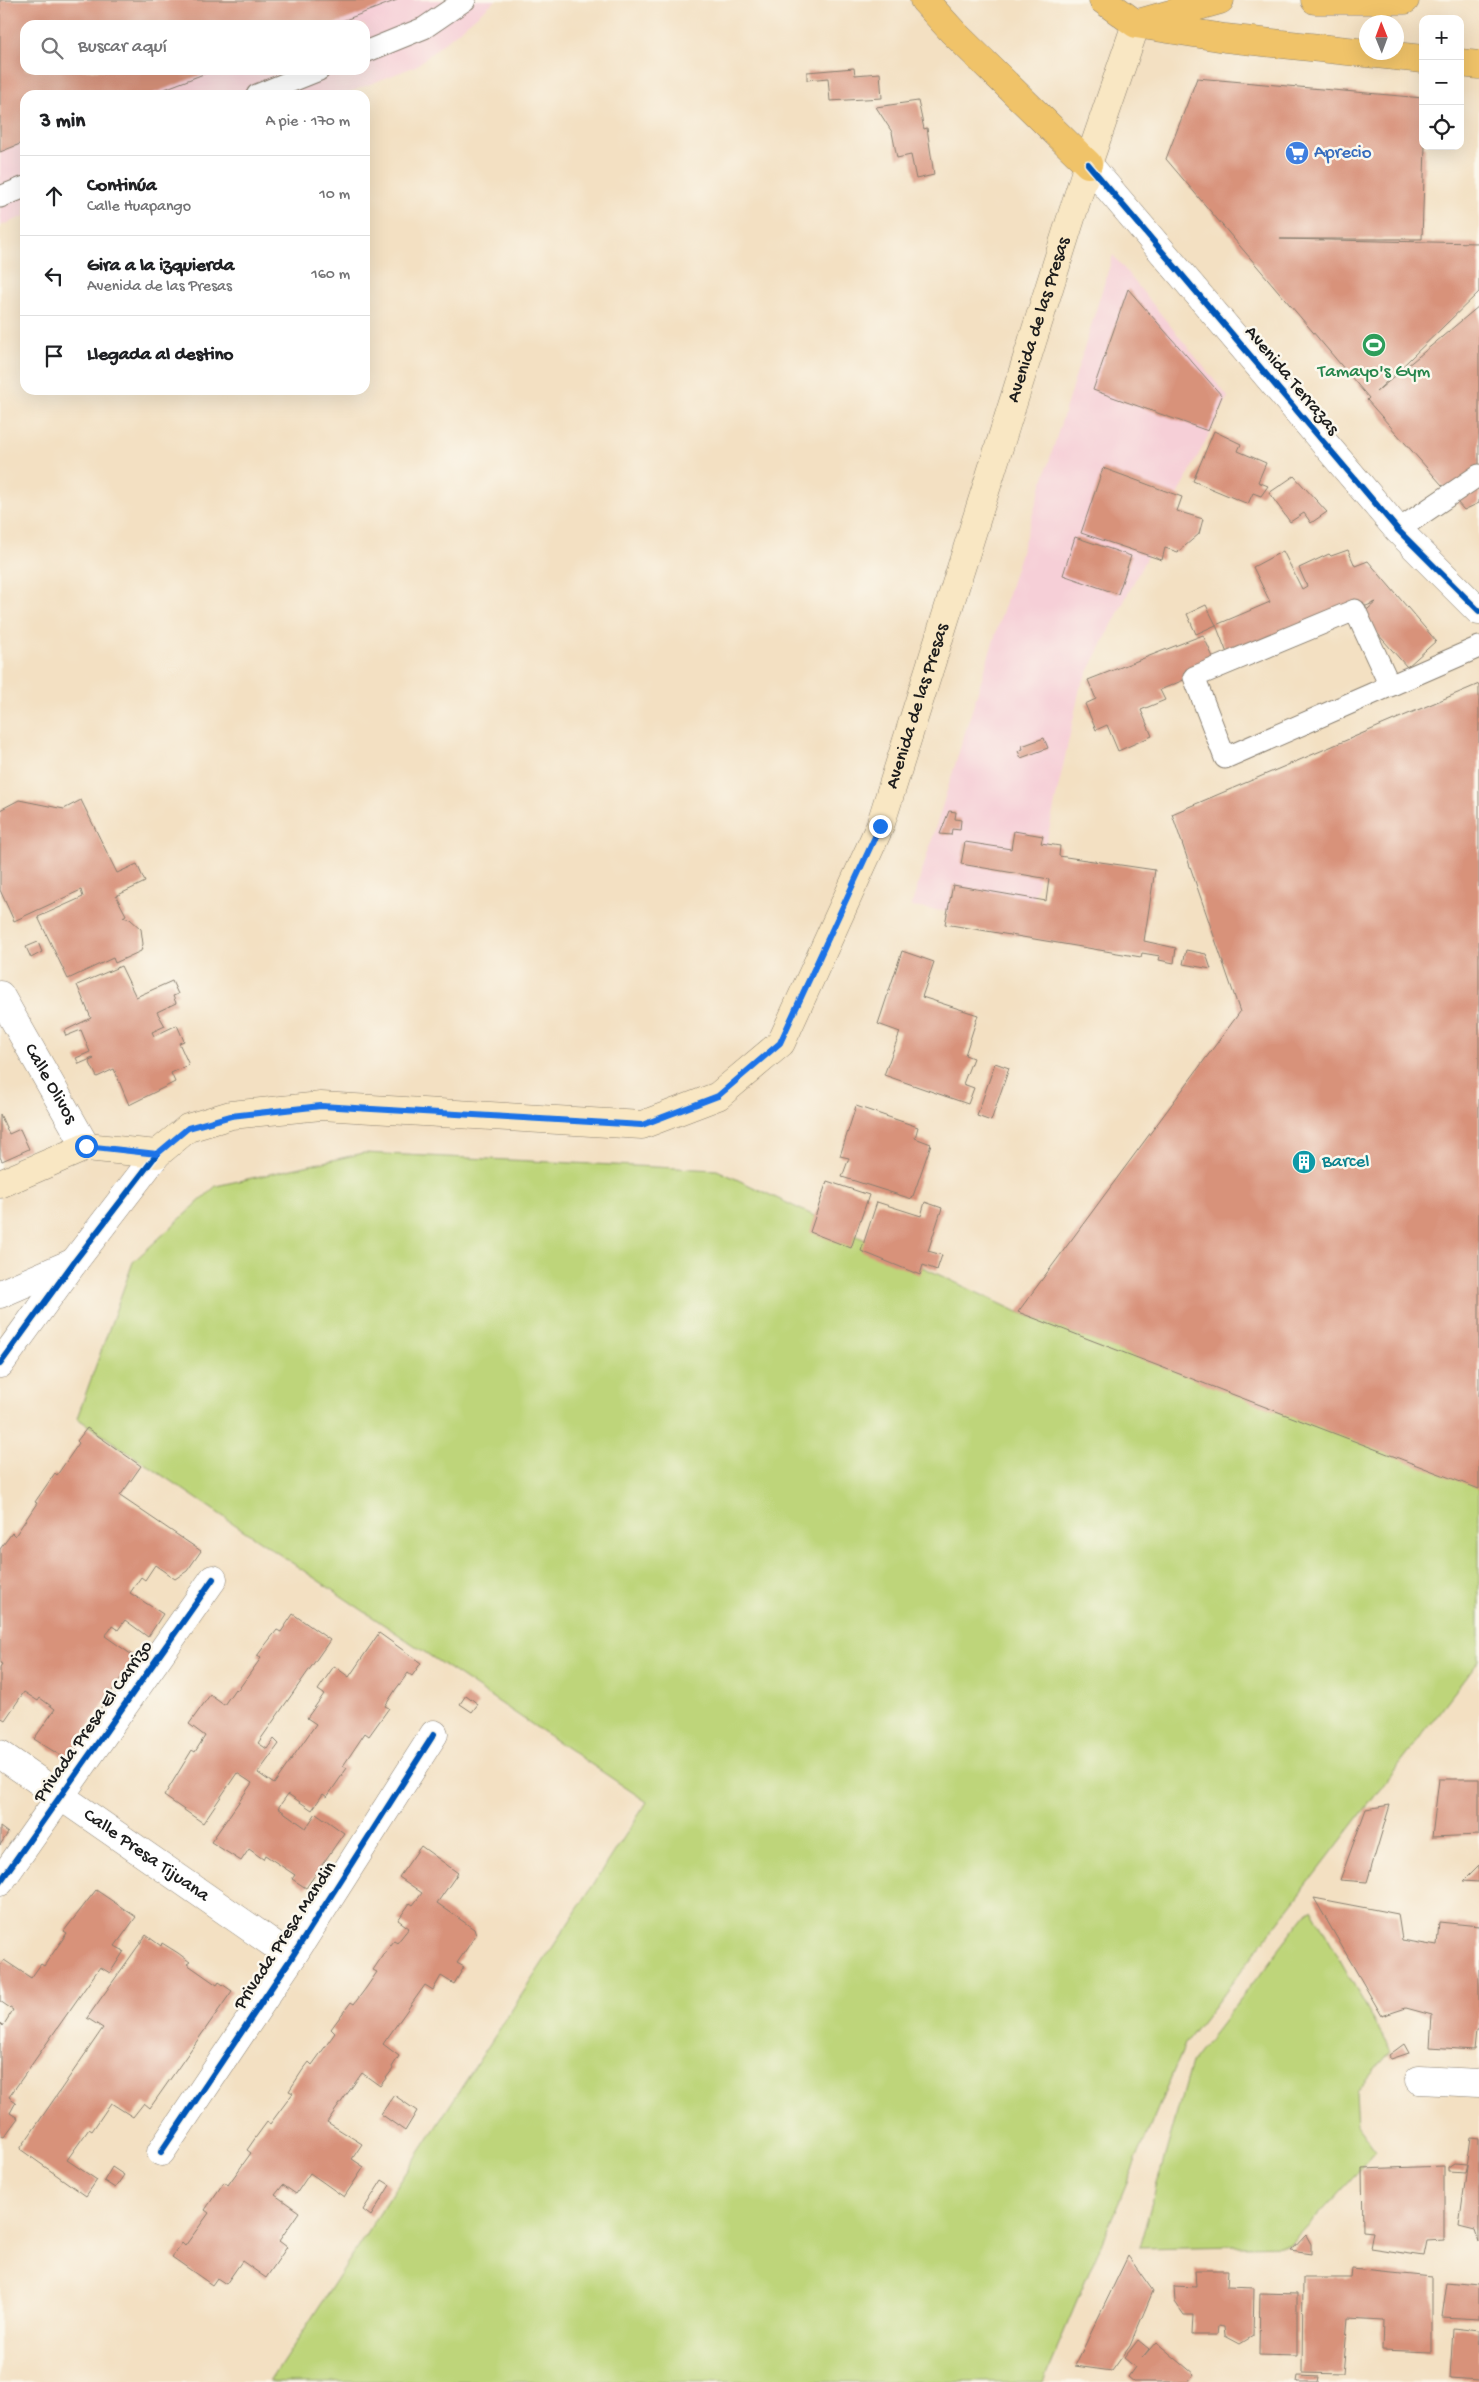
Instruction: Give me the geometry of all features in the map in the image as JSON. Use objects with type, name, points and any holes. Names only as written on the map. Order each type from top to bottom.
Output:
[{"type":"main road","points":[[924,0],[953,32],[1088,164]]},
{"type":"main road","points":[[1102,0],[1130,12],[1225,38],[1419,59]]},
{"type":"main road","points":[[1130,12],[1189,7],[1220,0]]},
{"type":"main road","points":[[1315,0],[1405,0]]},
{"type":"main road","name":"Avenida de las Presas","points":[[157,1154],[188,1128],[231,1116],[321,1106],[642,1125],[718,1096],[780,1043],[880,826],[1088,164],[1130,12]]},
{"type":"main road","points":[[1464,63],[1479,65]]},
{"type":"main road","points":[[0,1184],[86,1146],[157,1154]]},
{"type":"street","name":"Avenida Terrazas","points":[[1088,164],[1398,530],[1479,611]]},
{"type":"street","name":"Calle Olivos","points":[[0,995],[86,1146]]},
{"type":"street","name":"Avenida de las Presas","points":[[0,1364],[74,1262],[157,1154]]},
{"type":"street","points":[[0,1294],[74,1262]]},
{"type":"street","name":"Privada Presa El Carrizo","points":[[0,1882],[212,1579]]},
{"type":"street","name":"Privada Presa Mandin","points":[[161,2152],[292,1957],[434,1734]]},
{"type":"street","name":"Calle Presa Tijuana","points":[[0,1754],[292,1957]]},
{"type":"street","points":[[1418,2080],[1479,2083]]},
{"type":"lane","points":[[370,50],[424,28],[464,0]]},
{"type":"lane","points":[[269,90],[306,75]]},
{"type":"lane","points":[[0,197],[20,189]]},
{"type":"lane","points":[[1398,530],[1479,475]]},
{"type":"lane","points":[[1390,686],[1355,610],[1194,677],[1225,758],[1390,686],[1479,647]]},
{"type":"shaded area","points":[[0,0],[496,0],[416,66],[355,90],[20,90],[20,218],[0,226]]},
{"type":"shaded area","points":[[1113,255],[1228,397],[1080,688],[1029,922],[911,907]]},
{"type":"green space","points":[[364,1153],[717,1170],[1018,1312],[1479,1485],[1479,1660],[1185,2044],[1043,2382],[270,2382],[647,1802],[77,1418],[133,1262],[216,1186]]},
{"type":"green space","points":[[1311,1908],[1391,2051],[1356,2092],[1358,2125],[1377,2151],[1290,2245],[1139,2248],[1191,2063]]},
{"type":"building","points":[[0,0],[397,0],[345,20],[20,20],[20,75],[201,75],[162,90],[20,90],[20,144],[0,152]]},
{"type":"building","points":[[854,68],[855,75],[880,73],[882,98],[830,101],[828,78],[807,80],[807,72]]},
{"type":"building","points":[[1197,78],[1419,98],[1419,150],[1425,150],[1422,239],[1280,239],[1479,243],[1479,292],[1376,392],[1479,306],[1479,503],[1464,510],[1367,400],[1369,398],[1166,159]]},
{"type":"building","points":[[918,101],[924,129],[927,128],[934,175],[916,179],[911,155],[897,158],[892,132],[876,107]]},
{"type":"building","points":[[1128,289],[1222,396],[1208,431],[1093,390]]},
{"type":"building","points":[[1214,431],[1241,444],[1238,451],[1266,463],[1258,482],[1268,486],[1261,496],[1253,493],[1248,504],[1193,481]]},
{"type":"building","points":[[1103,468],[1182,497],[1177,511],[1203,519],[1199,534],[1178,552],[1165,548],[1162,560],[1081,533]]},
{"type":"building","points":[[1294,476],[1327,512],[1311,523],[1304,513],[1290,522],[1269,493]]},
{"type":"building","points":[[1075,537],[1131,556],[1118,594],[1063,575]]},
{"type":"building","points":[[1348,550],[1355,566],[1368,561],[1436,641],[1407,667],[1361,615],[1376,602],[1230,661],[1216,625],[1270,602],[1253,567],[1283,551],[1302,589],[1307,586],[1299,568],[1329,554],[1331,556]]},
{"type":"building","points":[[1206,605],[1216,625],[1196,634],[1187,614]]},
{"type":"building","points":[[1203,635],[1217,666],[1160,690],[1165,700],[1141,710],[1152,736],[1118,751],[1107,725],[1096,730],[1085,704],[1096,699],[1088,680]]},
{"type":"building","name":"Barcel","points":[[1479,684],[1479,1489],[1018,1312],[1240,1012],[1172,814]]},
{"type":"building","points":[[1044,738],[1048,748],[1021,758],[1018,751],[1023,749],[1022,746]]},
{"type":"building","points":[[19,800],[64,809],[81,800],[117,873],[137,864],[145,882],[116,896],[126,915],[123,917],[130,919],[141,929],[143,944],[141,951],[115,963],[113,958],[68,979],[38,917],[83,897],[81,890],[14,921],[0,890],[0,810]]},
{"type":"building","points":[[949,811],[956,812],[955,819],[961,820],[960,830],[952,829],[951,835],[940,834]]},
{"type":"building","points":[[1014,831],[1043,836],[1041,843],[1060,846],[1059,856],[1155,870],[1144,941],[1176,948],[1174,963],[1159,960],[1160,956],[1142,953],[1141,957],[945,924],[953,885],[1046,901],[1049,879],[961,864],[965,842],[1011,849]]},
{"type":"building","points":[[38,942],[42,952],[31,958],[26,947]]},
{"type":"building","points":[[1186,950],[1206,954],[1211,969],[1183,964]]},
{"type":"building","points":[[902,951],[934,962],[922,997],[978,1015],[965,1055],[973,1058],[963,1084],[974,1088],[968,1104],[884,1075],[900,1032],[878,1024]]},
{"type":"building","points":[[121,966],[136,997],[172,981],[178,994],[173,996],[176,1003],[157,1012],[165,1026],[152,1032],[154,1036],[177,1025],[184,1041],[179,1043],[189,1065],[171,1073],[175,1082],[129,1105],[114,1069],[97,1077],[89,1061],[93,1058],[79,1064],[76,1058],[90,1052],[81,1030],[66,1036],[64,1031],[91,1018],[77,985]]},
{"type":"building","points":[[995,1063],[1009,1068],[991,1121],[977,1116]]},
{"type":"building","points":[[856,1106],[918,1127],[915,1138],[931,1144],[912,1199],[842,1177],[849,1158],[840,1156]]},
{"type":"building","points":[[0,1114],[9,1134],[20,1129],[29,1149],[2,1161],[0,1157]]},
{"type":"building","points":[[827,1181],[869,1195],[851,1248],[810,1232]]},
{"type":"building","points":[[877,1202],[921,1216],[925,1202],[942,1208],[928,1251],[942,1255],[937,1270],[923,1265],[920,1275],[861,1251]]},
{"type":"building","points":[[87,1428],[141,1466],[120,1496],[201,1551],[187,1571],[175,1579],[155,1565],[145,1580],[141,1577],[130,1593],[163,1614],[148,1637],[125,1620],[118,1630],[112,1626],[105,1636],[135,1657],[66,1759],[34,1739],[55,1709],[40,1698],[38,1701],[24,1692],[5,1720],[0,1717],[0,1667],[2,1664],[0,1663],[0,1549],[12,1533],[15,1536],[37,1503],[35,1502],[55,1473],[57,1475]]},
{"type":"building","points":[[293,1614],[330,1640],[258,1743],[267,1749],[274,1739],[279,1744],[258,1773],[274,1784],[316,1724],[307,1718],[324,1694],[318,1690],[334,1666],[349,1677],[379,1633],[421,1663],[412,1676],[408,1673],[396,1689],[385,1706],[389,1708],[369,1736],[365,1733],[343,1766],[347,1768],[327,1797],[323,1794],[312,1810],[288,1794],[278,1808],[306,1828],[316,1813],[344,1833],[306,1888],[292,1879],[295,1875],[265,1855],[263,1859],[249,1849],[241,1861],[211,1842],[252,1783],[237,1773],[203,1823],[164,1796],[192,1750],[195,1752],[205,1736],[189,1724],[210,1695],[224,1705],[235,1689],[238,1690],[261,1658],[257,1656],[266,1644],[277,1630],[281,1632]]},
{"type":"building","points":[[466,1695],[478,1704],[472,1712],[460,1704]]},
{"type":"building","points":[[1439,1779],[1479,1779],[1479,1835],[1432,1837]]},
{"type":"building","points":[[1390,1805],[1367,1882],[1340,1880],[1366,1809]]},
{"type":"building","points":[[0,1827],[8,1833],[0,1845]]},
{"type":"building","points":[[421,1846],[458,1873],[437,1903],[474,1929],[476,1935],[457,1963],[464,1967],[454,1984],[441,1976],[433,1990],[425,1985],[383,2044],[399,2056],[392,2067],[393,2069],[380,2086],[362,2073],[327,2122],[362,2144],[352,2159],[364,2167],[344,2197],[310,2173],[296,2194],[283,2185],[275,2195],[299,2212],[279,2241],[287,2247],[266,2278],[242,2261],[226,2284],[217,2278],[212,2285],[172,2257],[182,2243],[185,2246],[209,2213],[205,2210],[224,2182],[228,2185],[251,2153],[247,2150],[256,2137],[267,2122],[270,2124],[293,2093],[289,2091],[302,2071],[309,2062],[312,2065],[335,2033],[331,2029],[351,2002],[354,2004],[366,1988],[377,1972],[373,1970],[383,1955],[394,1941],[397,1943],[409,1928],[398,1920],[410,1903],[413,1905],[422,1893],[399,1877]]},
{"type":"building","points":[[1479,1865],[1479,1882],[1463,1881]]},
{"type":"building","points":[[96,1890],[136,1917],[115,1946],[124,1951],[110,1973],[100,1967],[9,2097],[16,2102],[10,2113],[18,2118],[4,2137],[0,2135],[0,2023],[3,2026],[13,2010],[0,2001],[0,1966],[4,1960],[31,1978],[41,1964],[44,1966],[67,1933],[64,1931]]},
{"type":"building","points":[[1314,1898],[1398,1914],[1402,1940],[1437,1946],[1439,1922],[1479,1926],[1479,2030],[1476,2030],[1474,2050],[1430,2047],[1432,2015],[1406,2008],[1382,2016]]},
{"type":"building","points":[[146,1935],[161,1946],[162,1943],[178,1953],[190,1962],[187,1964],[217,1985],[219,1982],[232,1991],[150,2108],[144,2103],[133,2117],[111,2103],[92,2131],[89,2129],[67,2160],[97,2180],[86,2196],[20,2149],[103,2028],[87,2018]]},
{"type":"building","points":[[1404,2044],[1409,2053],[1391,2059],[1389,2055]]},
{"type":"building","points":[[394,2095],[417,2111],[405,2131],[381,2114]]},
{"type":"building","points":[[1471,2137],[1479,2138],[1479,2242],[1475,2230],[1459,2226]]},
{"type":"building","points":[[1454,2163],[1467,2164],[1465,2172],[1448,2171],[1448,2167]]},
{"type":"building","points":[[1444,2166],[1444,2240],[1427,2241],[1424,2256],[1370,2248],[1373,2232],[1363,2231],[1362,2169]]},
{"type":"building","points":[[112,2167],[124,2175],[115,2188],[104,2181]]},
{"type":"building","points":[[382,2180],[390,2185],[371,2216],[363,2210]]},
{"type":"building","points":[[1306,2235],[1311,2244],[1311,2254],[1291,2251]]},
{"type":"building","points":[[1128,2256],[1153,2291],[1130,2346],[1112,2371],[1075,2366]]},
{"type":"building","points":[[1352,2269],[1432,2277],[1432,2352],[1382,2350],[1383,2320],[1348,2318],[1343,2374],[1302,2373],[1303,2278],[1351,2278]]},
{"type":"building","points":[[1195,2270],[1228,2270],[1227,2287],[1254,2288],[1253,2336],[1240,2344],[1225,2336],[1224,2327],[1218,2326],[1217,2335],[1192,2335],[1193,2315],[1184,2315],[1175,2302],[1174,2286],[1196,2287]]},
{"type":"building","points":[[1447,2282],[1479,2285],[1479,2319],[1442,2317]]},
{"type":"building","points":[[1260,2293],[1297,2294],[1297,2356],[1259,2355]]},
{"type":"building","points":[[1453,2328],[1479,2331],[1478,2381],[1450,2379]]},
{"type":"building","points":[[1138,2340],[1149,2349],[1142,2358],[1156,2342],[1194,2374],[1188,2382],[1134,2382],[1128,2377],[1135,2367],[1124,2358]]},
{"type":"building","points":[[1298,2376],[1318,2377],[1317,2382],[1297,2382]]},
{"type":"cycle path","points":[[1088,164],[1398,530],[1479,611]]},
{"type":"cycle path","points":[[0,1364],[74,1262],[157,1154]]},
{"type":"cycle path","points":[[0,1882],[213,1579]]},
{"type":"cycle path","points":[[161,2152],[292,1957],[434,1734]]},
{"type":"place","name":"Aprecio","points":[[1297,153]]},
{"type":"place","name":"Tamayo's Gym","points":[[1374,345]]},
{"type":"place","name":"Barcel","points":[[1304,1162]]},
{"type":"route","points":[[86,1146],[157,1154],[188,1128],[231,1116],[321,1106],[642,1125],[718,1096],[780,1043],[880,826]]}]
